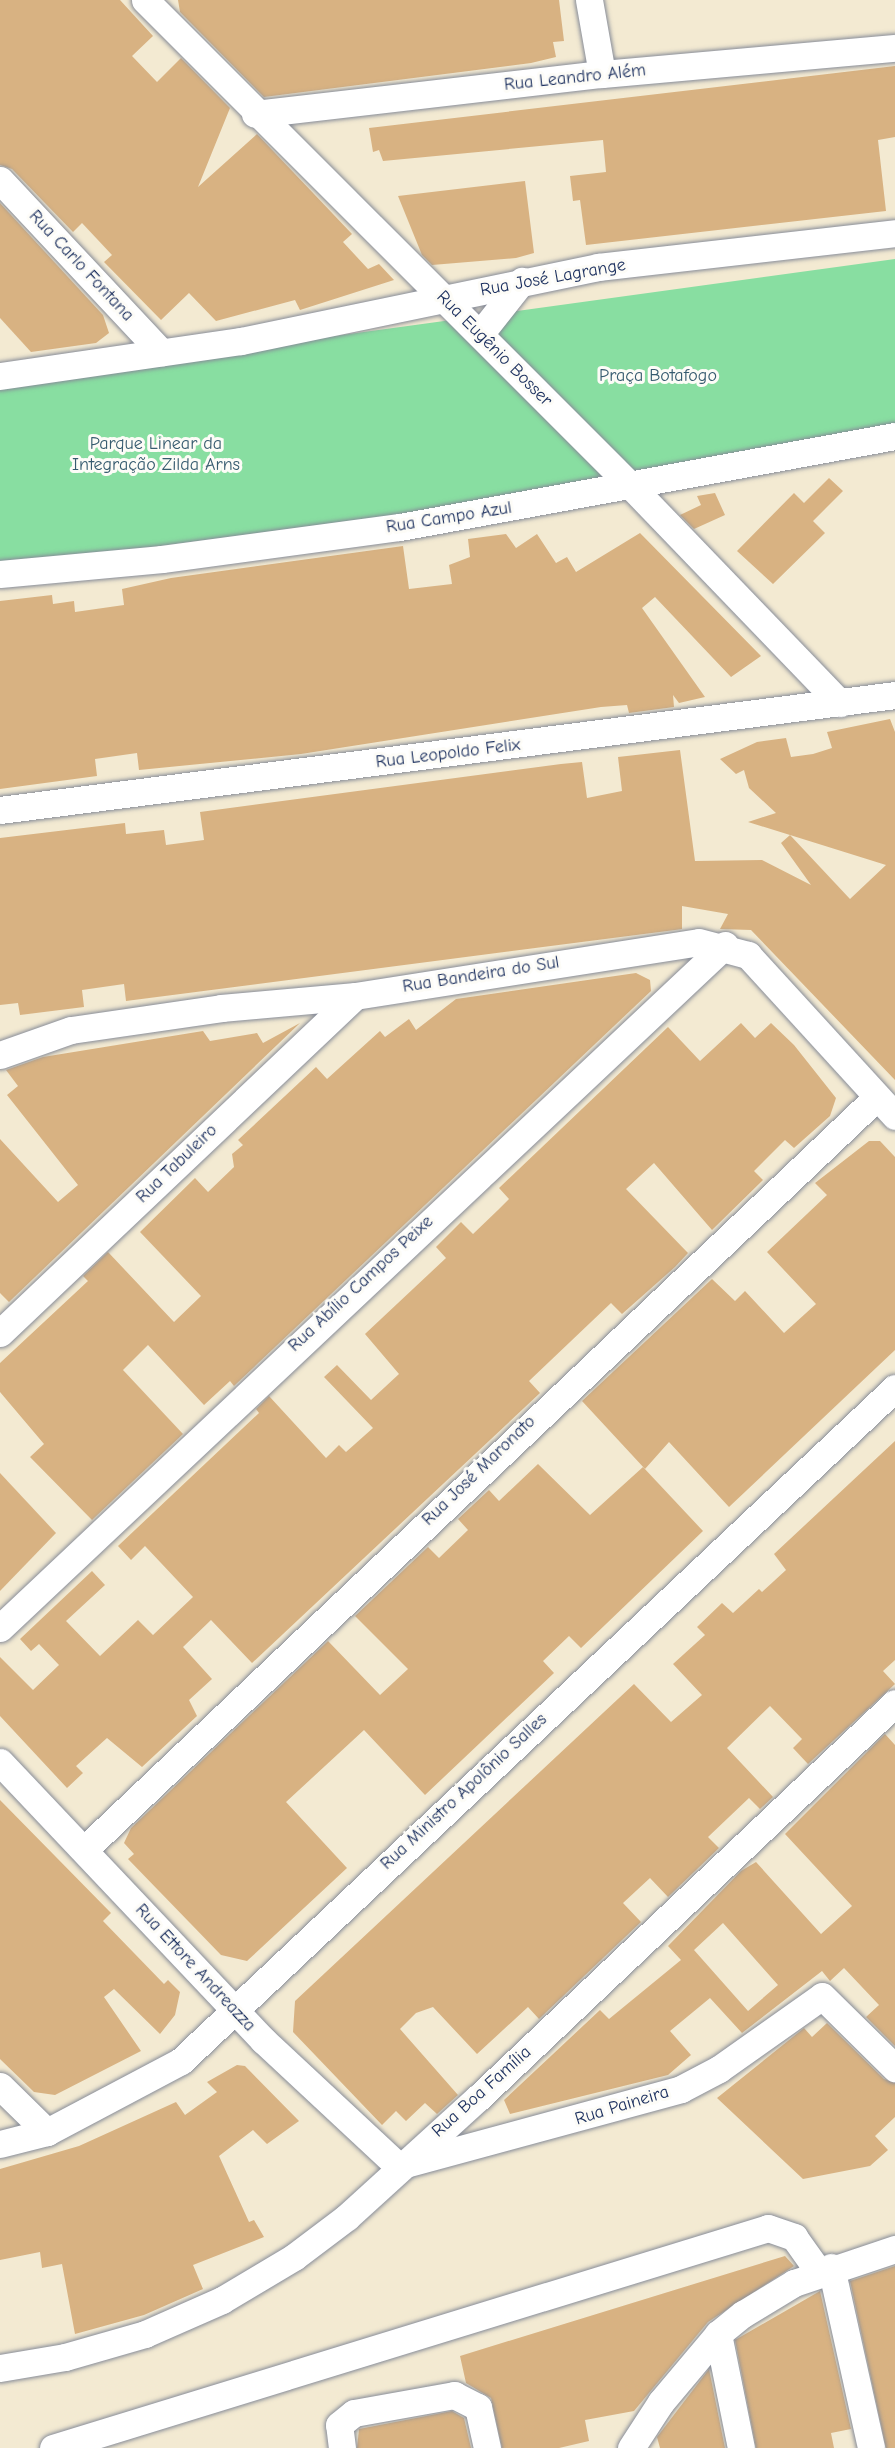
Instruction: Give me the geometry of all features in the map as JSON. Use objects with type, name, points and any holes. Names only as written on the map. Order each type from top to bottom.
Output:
[{"type":"street","name":"Rua Eugênio Bosser","points":[[145,0],[255,114],[480,334],[632,487],[840,703]]},
{"type":"street","points":[[589,0],[602,74]]},
{"type":"street","name":"Rua Leandro Além","points":[[255,114],[602,74],[895,48]]},
{"type":"street","name":"Rua Carlo Fontana","points":[[0,180],[161,352]]},
{"type":"street","name":"Rua José Lagrange","points":[[0,376],[241,341],[522,281],[895,232]]},
{"type":"street","points":[[480,334],[522,281]]},
{"type":"street","name":"Rua Campo Azul","points":[[0,574],[162,560],[632,487],[895,436]]},
{"type":"street","name":"Rua Leopoldo Felix","points":[[0,810],[895,695]]},
{"type":"street","name":"Rua Bandeira do Sul","points":[[0,1055],[71,1030],[221,1008],[355,996],[682,942],[725,945],[748,955],[886,1106]]},
{"type":"street","name":"Rua Abílio Campos Peixe","points":[[0,1628],[725,945]]},
{"type":"street","name":"Rua Tabuleiro","points":[[0,1333],[355,996]]},
{"type":"street","name":"Rua José Maronato","points":[[85,1849],[886,1106]]},
{"type":"street","name":"Rua Ministro Apolônio Salles","points":[[0,2144],[47,2132],[181,2061],[895,1388]]},
{"type":"street","name":"Rua Boa Família","points":[[0,2368],[65,2357],[145,2334],[222,2300],[346,2217],[398,2166],[478,2098],[895,1703]]},
{"type":"street","name":"Rua Ettore Andreazza","points":[[0,1762],[85,1849],[235,2010],[398,2166]]},
{"type":"street","name":"Rua Paineira","points":[[398,2166],[681,2089],[719,2069],[822,1996],[895,2068]]},
{"type":"street","points":[[0,2086],[47,2132]]},
{"type":"street","points":[[53,2448],[768,2228],[794,2237],[825,2269],[871,2448]]},
{"type":"street","points":[[631,2448],[661,2402],[718,2334],[825,2269],[895,2249]]},
{"type":"street","points":[[718,2334],[741,2448]]},
{"type":"street","points":[[342,2448],[339,2425],[354,2413],[454,2395],[478,2407],[487,2448]]},
{"type":"green space","name":"Parque Linear da Integração Zilda Arns","points":[[895,259],[895,431],[549,495],[0,567],[0,382]]},
{"type":"building","points":[[0,0],[120,0],[153,36],[132,56],[157,82],[181,58],[230,108],[198,187],[257,134],[352,234],[343,242],[368,269],[379,264],[394,280],[300,310],[295,300],[216,321],[189,293],[161,320],[104,262],[112,255],[82,223],[73,232],[12,169],[0,165]]},
{"type":"building","points":[[178,0],[559,0],[564,41],[553,42],[556,57],[531,63],[264,97],[180,12]]},
{"type":"building","points":[[895,66],[895,137],[878,140],[886,211],[586,245],[580,200],[573,201],[570,176],[606,172],[603,140],[383,161],[379,150],[373,152],[369,128]]},
{"type":"building","points":[[525,181],[534,253],[516,258],[432,265],[422,255],[398,196]]},
{"type":"building","points":[[0,203],[103,315],[109,333],[96,343],[31,352],[0,318]]},
{"type":"building","points":[[829,478],[843,491],[813,521],[825,533],[773,584],[737,551],[794,493],[804,503]]},
{"type":"building","points":[[715,493],[725,515],[694,529],[680,515],[701,505],[697,496]]},
{"type":"building","points":[[640,533],[761,656],[731,677],[655,597],[642,608],[705,697],[679,703],[673,695],[674,707],[629,713],[627,705],[601,707],[301,754],[139,770],[137,753],[95,759],[97,776],[0,789],[0,601],[52,595],[53,604],[74,601],[75,612],[124,605],[122,589],[171,578],[403,546],[409,589],[452,584],[449,565],[470,557],[468,539],[506,534],[516,548],[537,534],[556,563],[567,557],[576,572]]},
{"type":"building","points":[[890,719],[895,732],[895,1080],[751,930],[720,929],[728,914],[682,906],[682,929],[126,1001],[124,984],[82,990],[84,1007],[20,1015],[18,1003],[0,1005],[0,838],[125,823],[126,834],[164,830],[166,845],[204,840],[200,812],[582,762],[587,798],[622,791],[618,757],[680,750],[695,861],[762,860],[811,885],[781,843],[790,835],[748,822],[776,813],[749,788],[744,770],[736,774],[720,759],[757,742],[786,738],[791,757],[813,754],[832,748],[827,732]],"holes":[[[790,835],[886,865],[850,899]]]},
{"type":"building","points":[[636,973],[650,980],[651,991],[234,1386],[230,1381],[204,1405],[148,1345],[123,1370],[183,1434],[92,1520],[30,1457],[44,1444],[0,1392],[0,1363],[88,1281],[83,1276],[108,1252],[174,1322],[201,1296],[140,1232],[195,1178],[208,1192],[234,1167],[232,1154],[243,1145],[238,1140],[316,1067],[327,1079],[380,1031],[385,1037],[409,1019],[416,1030],[456,999]]},
{"type":"building","points":[[300,1023],[9,1302],[0,1293],[0,1139],[58,1202],[78,1185],[7,1095],[18,1086],[6,1070],[43,1057],[203,1031],[210,1041],[257,1033],[263,1043]]},
{"type":"building","points":[[741,1023],[755,1038],[771,1023],[794,1045],[836,1098],[830,1116],[794,1148],[785,1140],[754,1171],[763,1180],[712,1230],[654,1163],[626,1189],[688,1253],[675,1267],[622,1314],[611,1303],[529,1381],[540,1393],[252,1663],[211,1620],[183,1647],[212,1679],[189,1700],[197,1716],[142,1767],[107,1738],[76,1766],[83,1773],[67,1788],[0,1716],[0,1657],[33,1690],[59,1665],[39,1644],[31,1651],[20,1639],[92,1571],[105,1585],[66,1621],[100,1656],[138,1620],[153,1635],[193,1597],[145,1546],[131,1560],[118,1546],[259,1413],[256,1409],[269,1396],[326,1458],[339,1445],[346,1452],[373,1428],[324,1377],[337,1365],[371,1400],[399,1374],[365,1334],[446,1258],[436,1247],[461,1222],[473,1234],[509,1199],[499,1188],[668,1027],[700,1061]]},
{"type":"building","points":[[869,1141],[880,1141],[895,1157],[895,1350],[729,1507],[669,1442],[645,1469],[582,1401],[712,1279],[735,1301],[745,1291],[784,1333],[816,1304],[767,1252],[827,1195],[815,1183]]},
{"type":"building","points":[[895,1441],[895,1660],[883,1671],[895,1684],[808,1764],[793,1748],[802,1739],[770,1706],[727,1748],[773,1797],[760,1809],[749,1798],[708,1837],[719,1848],[668,1897],[650,1878],[623,1903],[641,1922],[539,2019],[528,2007],[477,2054],[433,2007],[416,2013],[400,2029],[458,2095],[437,2114],[425,2103],[406,2121],[396,2111],[382,2125],[293,2032],[295,2001],[634,1684],[671,1722],[702,1695],[673,1664],[705,1635],[697,1627],[722,1603],[733,1613],[759,1589],[762,1592],[786,1570],[774,1554]]},
{"type":"building","points":[[538,1464],[590,1515],[643,1467],[703,1531],[581,1648],[569,1636],[543,1661],[554,1673],[425,1795],[364,1730],[286,1802],[347,1868],[247,1961],[221,1955],[128,1859],[134,1854],[124,1843],[131,1828],[328,1641],[380,1695],[408,1669],[355,1616],[428,1547],[439,1558],[468,1530],[458,1519],[489,1490],[499,1501]]},
{"type":"building","points":[[0,1473],[56,1533],[0,1591]]},
{"type":"building","points":[[885,1734],[895,1745],[895,2046],[866,2017],[879,2005],[844,1968],[830,1981],[822,1971],[742,2033],[710,1998],[670,2031],[691,2055],[668,2075],[510,2114],[504,2100],[600,2010],[609,2019],[681,1960],[668,1946],[741,1871],[756,1862],[821,1934],[852,1906],[785,1834]],"holes":[[[723,1923],[778,1985],[748,2011],[694,1950]]]},
{"type":"building","points":[[0,1800],[111,1913],[103,1921],[164,1984],[168,1980],[180,1992],[175,2015],[160,2034],[114,1989],[104,1997],[141,2051],[55,2095],[34,2092],[0,2059]]},
{"type":"building","points":[[827,2023],[884,2079],[895,2083],[895,2117],[875,2136],[888,2150],[870,2166],[803,2179],[717,2098],[804,2028],[812,2037]]},
{"type":"building","points":[[237,2065],[245,2066],[299,2121],[267,2144],[253,2130],[219,2156],[249,2222],[254,2220],[264,2237],[193,2265],[203,2289],[144,2315],[75,2334],[62,2264],[42,2268],[40,2252],[0,2260],[0,2169],[79,2146],[176,2102],[185,2115],[217,2092],[207,2082]]},
{"type":"building","points":[[785,2256],[794,2266],[708,2322],[634,2411],[585,2420],[589,2441],[559,2448],[502,2448],[491,2398],[466,2383],[460,2356]]},
{"type":"building","points":[[895,2266],[895,2448],[886,2448],[850,2281]]},
{"type":"building","points":[[820,2291],[851,2429],[831,2433],[834,2448],[756,2448],[735,2340]]},
{"type":"building","points":[[709,2369],[725,2448],[660,2448],[657,2437]]},
{"type":"building","points":[[452,2411],[464,2418],[471,2448],[357,2448],[359,2429]]},
{"type":"park label","name":"Praça Botafogo","points":[[658,376]]}]
